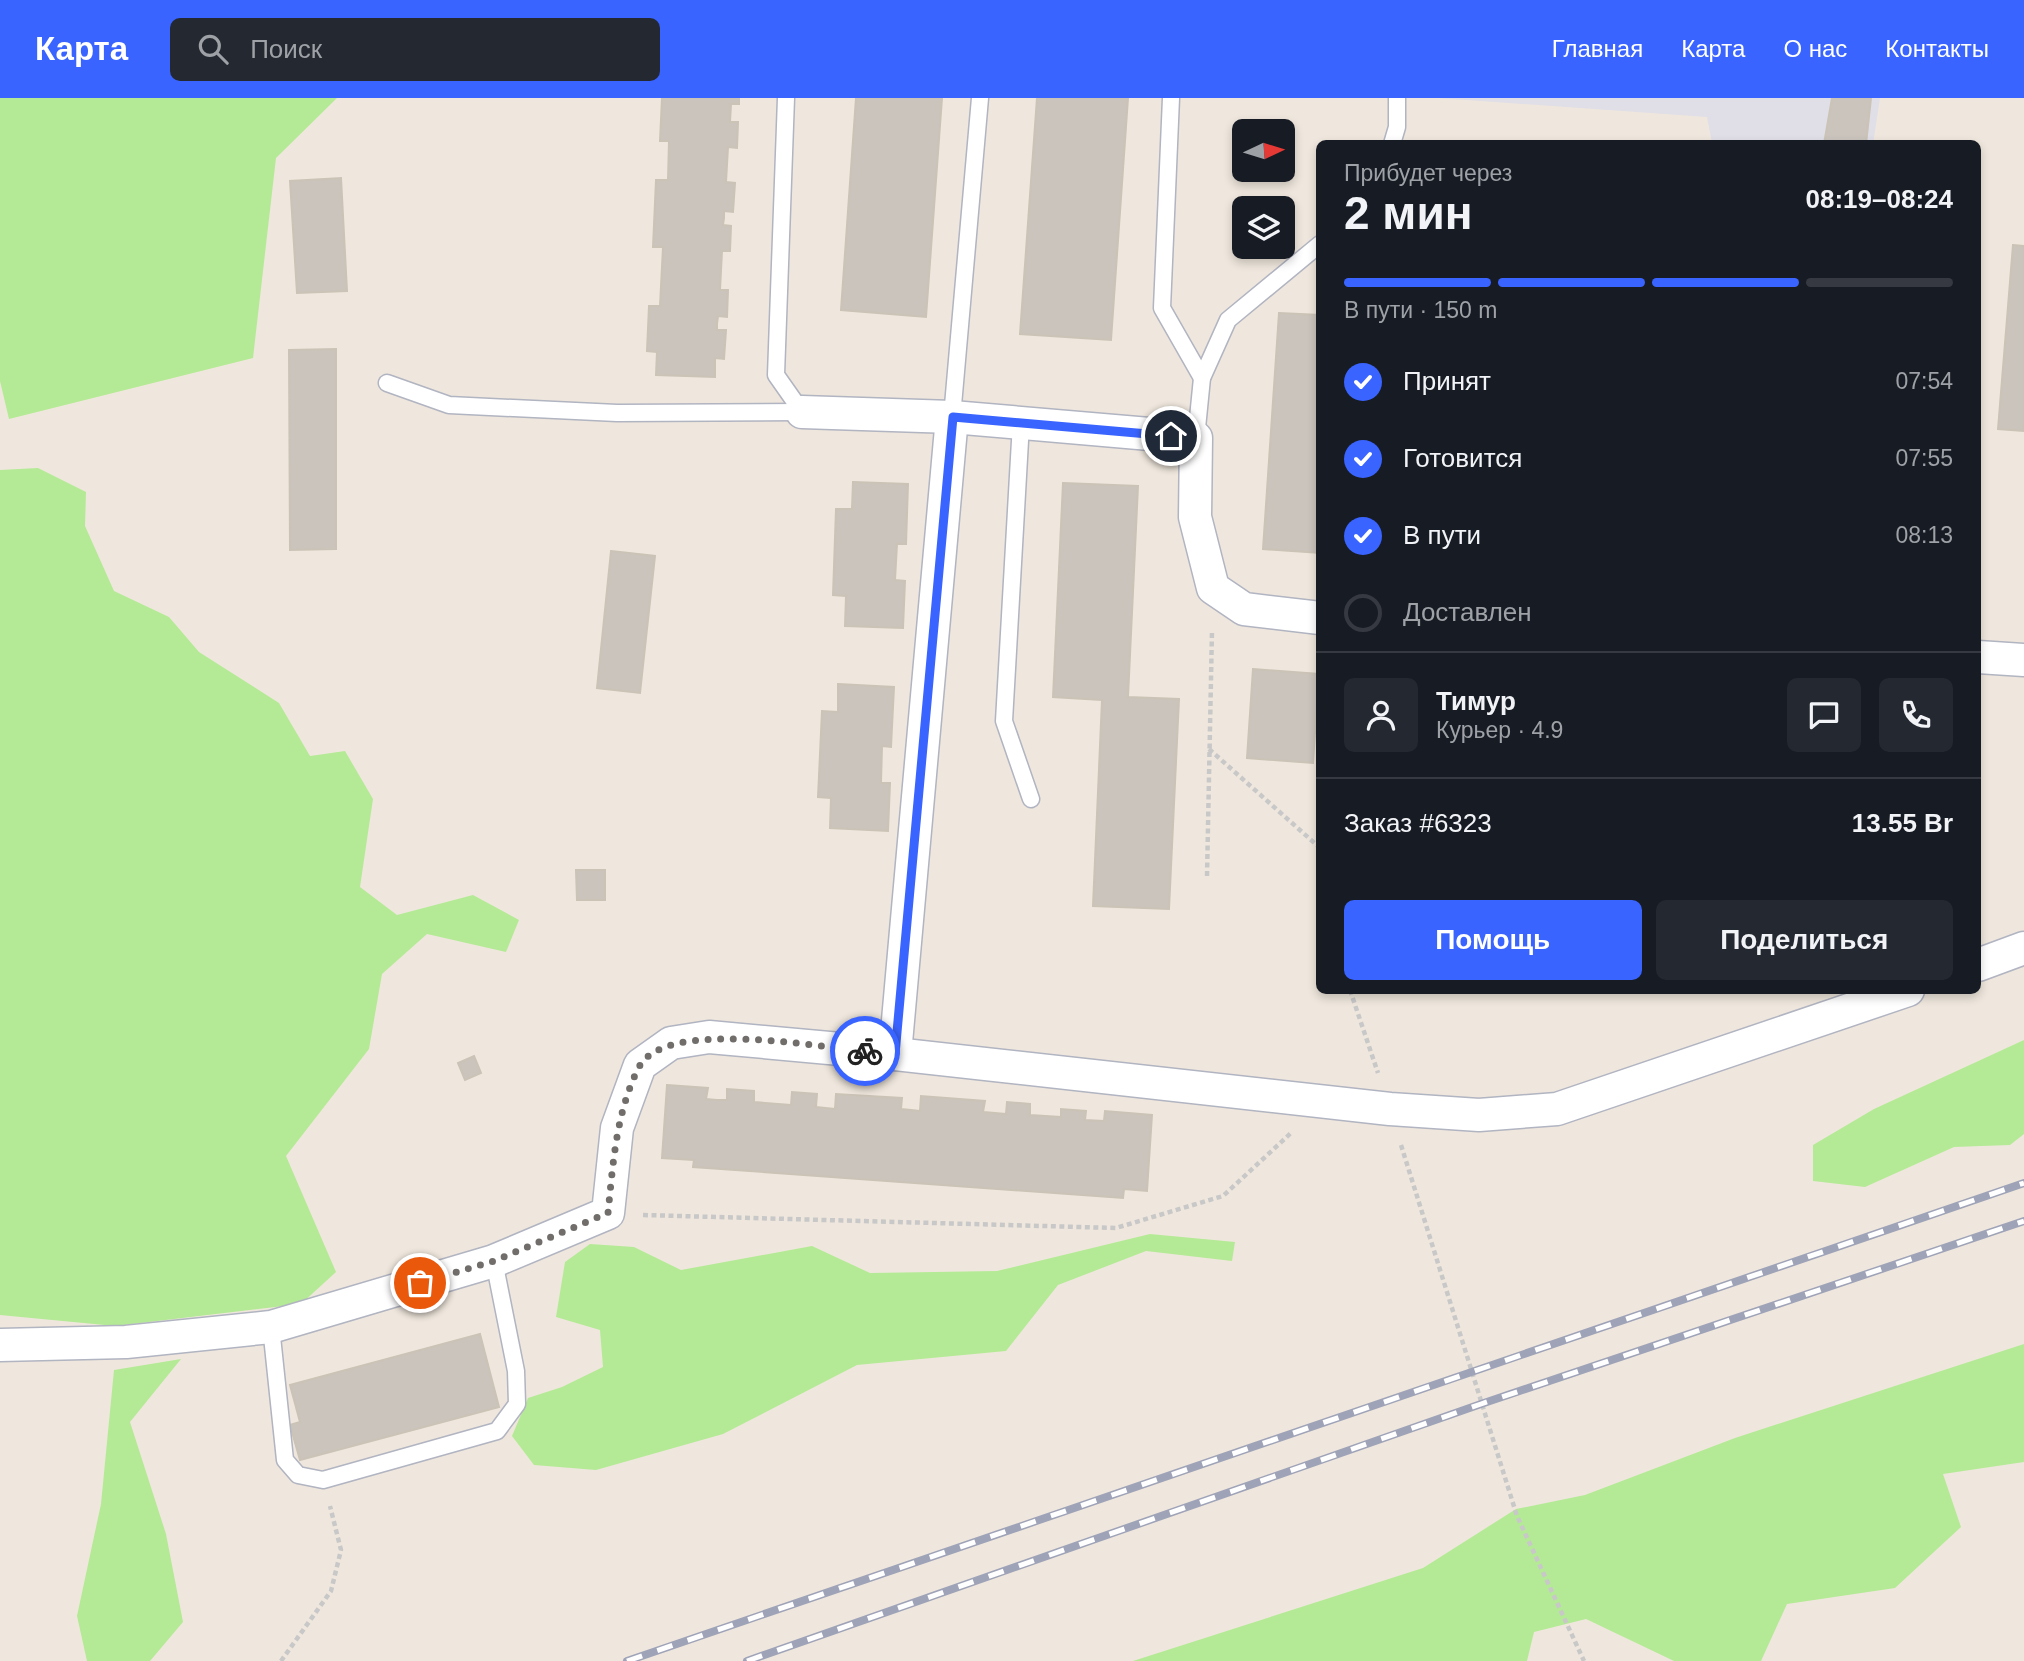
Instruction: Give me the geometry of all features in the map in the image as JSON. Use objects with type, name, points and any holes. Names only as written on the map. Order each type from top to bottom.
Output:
[{"type":"street","points":[[802,412],[953,417],[1196,438],[1195,517],[1213,588],[1244,609],[1316,618]]},
{"type":"street","points":[[895,1054],[953,417]]},
{"type":"street","points":[[1981,657],[2024,660]]},
{"type":"street","points":[[1981,964],[2024,948]]},
{"type":"street","points":[[0,1345],[126,1342],[271,1326],[494,1261],[608,1213],[617,1128],[640,1065],[671,1043],[709,1037],[895,1054],[1390,1109],[1479,1115],[1557,1109],[1896,994]]},
{"type":"lane","points":[[786,98],[776,375],[802,412]]},
{"type":"lane","points":[[953,417],[981,98]]},
{"type":"lane","points":[[1171,98],[1162,308],[1202,378]]},
{"type":"lane","points":[[1393,140],[1397,98]]},
{"type":"lane","points":[[1196,438],[1202,378],[1228,320],[1316,247]]},
{"type":"lane","points":[[387,383],[449,405],[617,413],[802,412]]},
{"type":"lane","points":[[1021,423],[1004,721],[1031,799]]},
{"type":"lane","points":[[271,1326],[285,1460],[298,1475],[323,1480],[497,1431],[517,1404],[516,1371],[494,1261]]},
{"type":"path","points":[[1207,876],[1213,588]]},
{"type":"path","points":[[1209,749],[1316,844]]},
{"type":"path","points":[[1351,994],[1517,1516],[1584,1661]]},
{"type":"path","points":[[608,1213],[1116,1228],[1223,1196],[1327,1100]]},
{"type":"path","points":[[281,1661],[331,1591],[341,1550],[323,1480]]},
{"type":"shaded area","points":[[1438,98],[1880,98],[1874,140],[1711,140],[1707,117]]},
{"type":"green space","points":[[0,98],[337,98],[276,158],[253,358],[9,419],[0,381]]},
{"type":"green space","points":[[38,468],[86,492],[85,526],[114,591],[169,617],[199,652],[279,703],[310,756],[345,751],[373,799],[360,887],[397,915],[473,895],[519,920],[506,952],[427,934],[382,974],[369,1049],[286,1156],[336,1272],[301,1304],[115,1326],[0,1315],[0,470]]},
{"type":"green space","points":[[2024,1040],[2024,1134],[2010,1145],[1954,1147],[1865,1187],[1813,1181],[1813,1145],[1874,1109]]},
{"type":"green space","points":[[1150,1234],[1235,1242],[1232,1261],[1146,1251],[1058,1285],[1006,1351],[857,1365],[723,1434],[596,1470],[534,1465],[512,1436],[528,1398],[562,1387],[603,1367],[600,1330],[556,1317],[565,1262],[590,1244],[634,1247],[681,1270],[812,1246],[870,1273],[997,1271]]},
{"type":"green space","points":[[2024,1344],[2024,1462],[1943,1474],[1961,1527],[1895,1588],[1787,1604],[1761,1661],[1674,1661],[1586,1619],[1534,1632],[1527,1661],[1133,1661],[1423,1568],[1516,1509],[1585,1495],[1735,1438]]},
{"type":"green space","points":[[181,1359],[130,1422],[166,1534],[183,1622],[150,1661],[87,1661],[77,1616],[101,1504],[114,1370]]},
{"type":"building","points":[[662,98],[739,98],[739,104],[731,104],[730,122],[738,122],[737,148],[728,147],[726,182],[735,183],[733,212],[724,211],[723,225],[731,226],[730,251],[722,251],[720,290],[728,290],[727,317],[718,316],[717,330],[726,330],[724,359],[715,358],[715,377],[656,375],[657,352],[647,351],[649,306],[660,306],[663,247],[653,247],[656,180],[668,180],[669,141],[660,141]]},
{"type":"building","points":[[856,98],[942,98],[926,317],[841,310]]},
{"type":"building","points":[[1037,98],[1128,98],[1111,340],[1020,334]]},
{"type":"building","points":[[1832,98],[1871,98],[1866,140],[1825,140]]},
{"type":"building","points":[[341,178],[347,291],[297,293],[290,181]]},
{"type":"building","points":[[2013,245],[2024,246],[2024,431],[1998,429]]},
{"type":"building","points":[[1279,313],[1316,315],[1316,553],[1263,549]]},
{"type":"building","points":[[336,349],[336,549],[290,550],[289,350]]},
{"type":"building","points":[[853,482],[908,484],[906,544],[897,544],[895,580],[905,581],[903,628],[845,626],[846,596],[833,595],[836,509],[852,509]]},
{"type":"building","points":[[1063,483],[1138,486],[1128,697],[1179,699],[1169,909],[1093,906],[1102,700],[1053,697]]},
{"type":"building","points":[[611,551],[655,556],[640,693],[597,688]]},
{"type":"building","points":[[1253,669],[1316,674],[1313,763],[1247,758]]},
{"type":"building","points":[[838,684],[894,687],[891,747],[882,746],[881,783],[890,783],[888,831],[830,828],[831,798],[818,797],[822,711],[838,712]]},
{"type":"building","points":[[576,870],[605,870],[605,900],[577,900]]},
{"type":"building","points":[[474,1056],[481,1073],[465,1080],[458,1063]]},
{"type":"building","points":[[667,1085],[708,1088],[706,1099],[717,1100],[727,1100],[727,1089],[754,1091],[754,1102],[791,1105],[792,1092],[817,1094],[816,1107],[835,1109],[836,1094],[902,1098],[901,1109],[920,1111],[921,1096],[985,1101],[983,1112],[1006,1114],[1007,1102],[1030,1104],[1030,1115],[1061,1117],[1061,1109],[1086,1111],[1085,1120],[1104,1121],[1105,1111],[1152,1115],[1147,1191],[1124,1189],[1123,1198],[693,1167],[694,1160],[662,1158]]},
{"type":"building","points":[[480,1334],[499,1407],[300,1460],[290,1425],[300,1422],[290,1385]]},
{"type":"railway","points":[[627,1661],[2024,1183]]},
{"type":"railway","points":[[747,1661],[1481,1404],[2024,1221]]},
{"type":"way so far","points":[[420,1283],[494,1261],[608,1213],[617,1128],[640,1065],[671,1043],[709,1037],[865,1051]]},
{"type":"route","points":[[865,1051],[895,1054],[953,417],[1171,436]]}]
